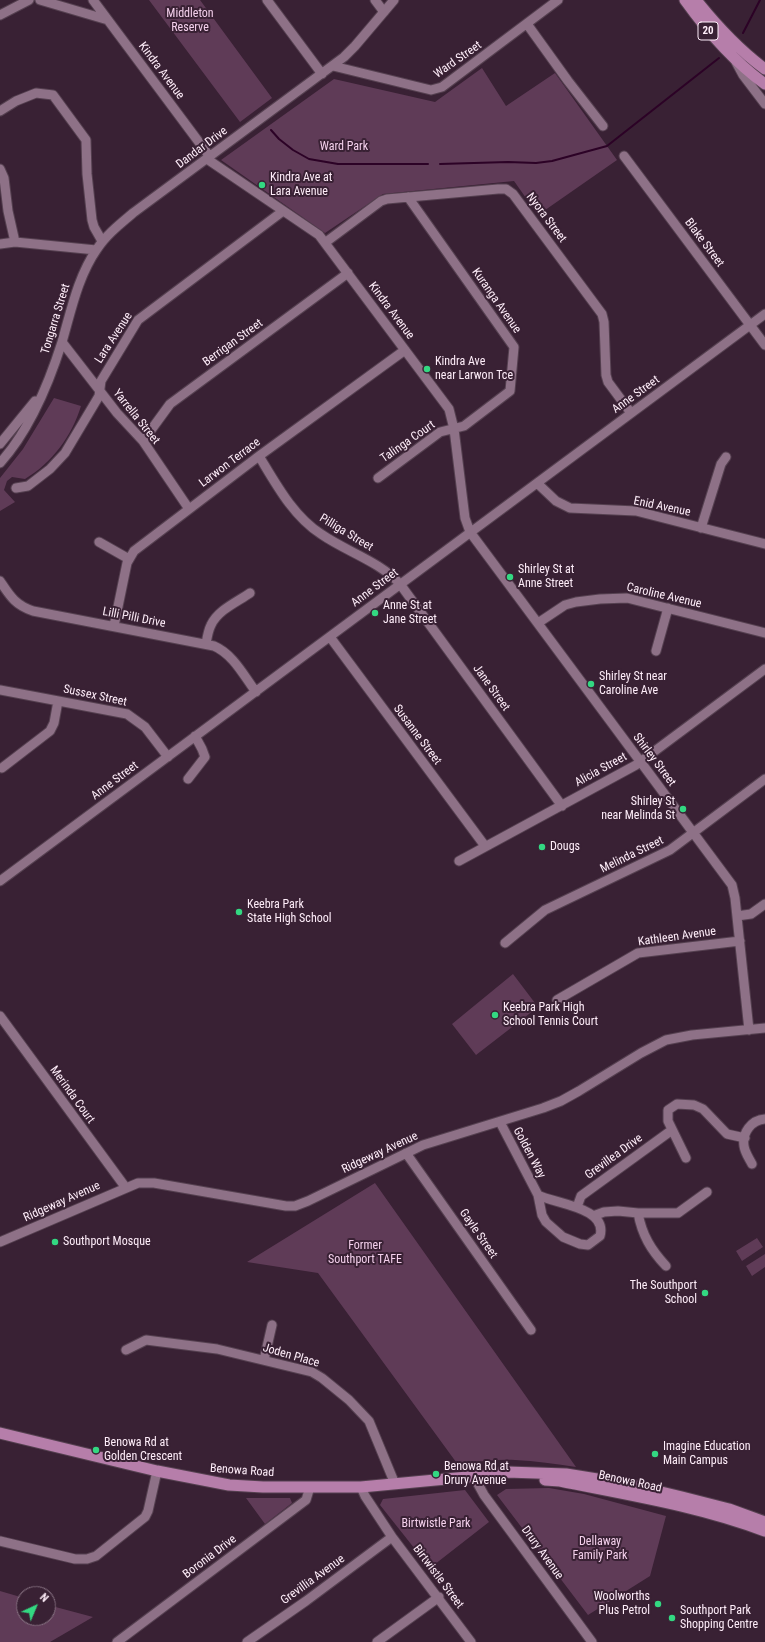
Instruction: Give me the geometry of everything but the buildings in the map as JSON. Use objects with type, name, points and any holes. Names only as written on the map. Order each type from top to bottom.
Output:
[{"type":"main road","name":"20","points":[[685,0],[708,31],[735,59],[765,84]]},
{"type":"main road","name":"20","points":[[696,0],[710,17],[745,52],[765,69]]},
{"type":"main road","name":"Benowa Road","points":[[0,1433],[157,1471],[229,1485],[361,1487],[482,1476],[507,1472],[566,1474],[628,1484],[682,1497],[724,1508],[765,1522]]},
{"type":"main road","name":"Benowa Road","points":[[482,1476],[560,1481],[607,1490],[702,1510],[734,1519],[765,1531]]},
{"type":"street","points":[[0,15],[29,0]]},
{"type":"street","points":[[40,0],[108,20]]},
{"type":"street","name":"Kindra Avenue","points":[[93,0],[209,158],[319,235],[326,242],[404,350],[449,409],[454,429],[464,508],[470,532]]},
{"type":"street","points":[[267,0],[322,74]]},
{"type":"street","points":[[375,0],[384,12]]},
{"type":"street","name":"Dandar Drive","points":[[96,250],[102,241],[133,213],[322,74],[356,46],[394,0]]},
{"type":"street","name":"Ward Street","points":[[332,66],[431,90],[442,87],[558,0]]},
{"type":"street","points":[[527,24],[603,126]]},
{"type":"street","points":[[735,59],[743,75],[764,103]]},
{"type":"street","points":[[764,103],[765,92]]},
{"type":"street","points":[[0,111],[16,101],[36,93],[53,95],[86,140],[87,174],[92,220],[94,227],[102,241]]},
{"type":"street","name":"Blake Street","points":[[624,156],[765,345]]},
{"type":"street","points":[[0,169],[4,178],[8,211],[15,242]]},
{"type":"street","name":"Nyora Street","points":[[326,242],[381,201],[392,198],[408,198],[498,188],[506,189],[513,194],[602,314],[604,322],[606,374],[608,382],[631,413]]},
{"type":"street","name":"Kuranga Avenue","points":[[408,198],[514,347],[510,391],[464,426],[454,429]]},
{"type":"street","name":"Lara Avenue","points":[[16,488],[28,486],[50,469],[65,453],[99,396],[101,382],[138,320],[283,211]]},
{"type":"street","points":[[0,244],[15,242],[96,250]]},
{"type":"street","name":"Tongarra Street","points":[[0,463],[23,431],[53,370],[82,278],[96,250]]},
{"type":"street","name":"Berrigan Street","points":[[142,441],[170,404],[348,273]]},
{"type":"street","name":"Anne Street","points":[[0,881],[765,314]]},
{"type":"street","name":"Yarrella Street","points":[[62,342],[99,390],[142,441],[190,509]]},
{"type":"street","name":"Larwon Terrace","points":[[128,559],[138,547],[404,350]]},
{"type":"street","name":"Tongarra Street","points":[[0,444],[40,396]]},
{"type":"street","name":"Talinga Court","points":[[378,478],[440,432],[454,429]]},
{"type":"street","name":"Pilliga Street","points":[[260,456],[282,493],[305,522],[321,534],[376,565],[400,584]]},
{"type":"street","points":[[701,528],[721,464],[726,457]]},
{"type":"street","name":"Enid Avenue","points":[[537,483],[556,501],[570,508],[636,512],[765,544]]},
{"type":"street","name":"Shirley Street","points":[[470,532],[732,886],[735,893],[738,916],[748,1030]]},
{"type":"street","points":[[99,542],[128,559],[114,626]]},
{"type":"street","name":"Lilli Pilli Drive","points":[[0,581],[16,602],[33,611],[206,644],[220,648],[256,692]]},
{"type":"street","name":"Jane Street","points":[[400,584],[562,806]]},
{"type":"street","points":[[206,644],[210,626],[220,613],[250,593]]},
{"type":"street","name":"Caroline Avenue","points":[[538,623],[565,605],[600,599],[627,598],[765,633]]},
{"type":"street","points":[[656,651],[668,608]]},
{"type":"street","name":"Susanne Street","points":[[330,637],[485,846]]},
{"type":"street","name":"Alicia Street","points":[[459,861],[640,762],[765,669]]},
{"type":"street","name":"Sussex Street","points":[[0,690],[122,712],[132,716],[145,727],[168,757]]},
{"type":"street","points":[[2,768],[50,731],[54,723],[58,701]]},
{"type":"street","points":[[188,779],[205,757],[195,736]]},
{"type":"street","name":"Melinda Street","points":[[505,943],[545,910],[657,857],[694,833],[765,779]]},
{"type":"street","points":[[738,916],[751,914],[765,904]]},
{"type":"street","name":"Kathleen Avenue","points":[[557,1000],[638,953],[740,941]]},
{"type":"street","name":"Merinda Court","points":[[0,1016],[126,1188]]},
{"type":"street","name":"Ridgeway Avenue","points":[[0,1242],[138,1183],[154,1183],[279,1205],[295,1206],[423,1145],[500,1122],[560,1101],[666,1040],[692,1035],[765,1028]]},
{"type":"street","points":[[686,1158],[668,1121],[667,1112],[670,1108],[677,1104],[687,1104],[703,1109],[727,1134],[732,1137],[744,1138]]},
{"type":"street","points":[[752,1164],[746,1152],[744,1138],[748,1128],[753,1123],[765,1119]]},
{"type":"street","name":"Golden Way","points":[[500,1122],[538,1195],[542,1215],[546,1222],[563,1237],[572,1241],[588,1245],[600,1236],[601,1228],[593,1216],[577,1207],[553,1202],[538,1195]]},
{"type":"street","name":"Grevillea Drive","points":[[577,1207],[581,1196],[672,1130]]},
{"type":"street","name":"Gayle Street","points":[[406,1153],[531,1330]]},
{"type":"street","points":[[593,1216],[604,1212],[618,1211],[638,1214],[678,1214],[707,1192]]},
{"type":"street","points":[[638,1214],[646,1240],[666,1266]]},
{"type":"street","points":[[264,1360],[272,1325]]},
{"type":"street","name":"Joden Place","points":[[126,1350],[146,1340],[217,1349],[312,1372],[322,1378],[360,1409],[369,1421],[395,1484]]},
{"type":"street","points":[[0,1541],[75,1559],[87,1559],[96,1556],[145,1517],[148,1511],[157,1471]]},
{"type":"street","name":"Drury Avenue","points":[[482,1476],[478,1484],[484,1495],[592,1642]]},
{"type":"street","name":"Boronia Drive","points":[[117,1642],[306,1500],[310,1487]]},
{"type":"street","name":"Birtwistle Street","points":[[361,1487],[365,1496],[392,1537],[439,1597],[471,1642]]},
{"type":"street","name":"Grevillia Avenue","points":[[247,1642],[306,1601],[392,1537]]},
{"type":"street","points":[[377,1642],[439,1597]]},
{"type":"green space","name":"Middleton Reserve","points":[[149,0],[200,0],[272,98],[240,122]]},
{"type":"green space","name":"Ward Park","points":[[482,68],[506,106],[555,73],[617,160],[538,215],[514,181],[383,194],[325,233],[221,160],[334,79],[435,102]]},
{"type":"green space","points":[[54,398],[81,406],[72,428],[60,448],[44,465],[25,479],[12,477],[7,481],[4,490],[15,502],[0,511],[0,478],[23,449]]},
{"type":"green space","name":"Keebra Park High School Tennis Court","points":[[513,974],[538,1007],[476,1055],[452,1024]]},
{"type":"green space","name":"Former Southport TAFE","points":[[375,1183],[576,1467],[515,1460],[456,1462],[318,1273],[247,1262]]},
{"type":"green space","points":[[757,1238],[763,1247],[742,1261],[736,1251]]},
{"type":"green space","points":[[765,1254],[765,1267],[752,1276],[746,1266]]},
{"type":"green space","name":"Dellaway Family Park","points":[[549,1488],[584,1494],[666,1516],[650,1576],[588,1615],[497,1495],[506,1489]]},
{"type":"green space","name":"Birtwistle Park","points":[[465,1490],[489,1522],[430,1568],[380,1505],[383,1499]]},
{"type":"green space","points":[[246,1498],[290,1498],[292,1503],[265,1524]]},
{"type":"green space","points":[[0,1591],[16,1596],[16,1626],[56,1626],[56,1607],[93,1617],[50,1642],[0,1642]]},
{"type":"waterway","points":[[743,33],[760,0]]},
{"type":"waterway","points":[[440,164],[508,162],[536,163],[552,161],[607,146],[719,58]]},
{"type":"waterway","points":[[271,130],[279,139],[293,150],[309,159],[338,164],[428,164]]},
{"type":"place","name":"Kindra Ave at Lara Avenue","points":[[262,185]]},
{"type":"place","name":"Kindra Ave near Larwon Tce","points":[[427,369]]},
{"type":"place","name":"Shirley St at Anne Street","points":[[510,577]]},
{"type":"place","name":"Anne St at Jane Street","points":[[375,613]]},
{"type":"place","name":"Shirley St near Caroline Ave","points":[[591,684]]},
{"type":"place","name":"Shirley St near Melinda St","points":[[683,809]]},
{"type":"place","name":"Dougs","points":[[542,847]]},
{"type":"place","name":"Keebra Park State High School","points":[[239,912]]},
{"type":"place","name":"Keebra Park High School Tennis Court","points":[[495,1015]]},
{"type":"place","name":"Southport Mosque","points":[[55,1242]]},
{"type":"place","name":"The Southport School","points":[[705,1293]]},
{"type":"place","name":"Benowa Rd at Golden Crescent","points":[[96,1450]]},
{"type":"place","name":"Imagine Education Main Campus","points":[[655,1454]]},
{"type":"place","name":"Benowa Rd at Drury Avenue","points":[[436,1474]]},
{"type":"place","name":"Woolworths Plus Petrol","points":[[658,1604]]},
{"type":"place","name":"Southport Park Shopping Centre","points":[[672,1618]]}]
